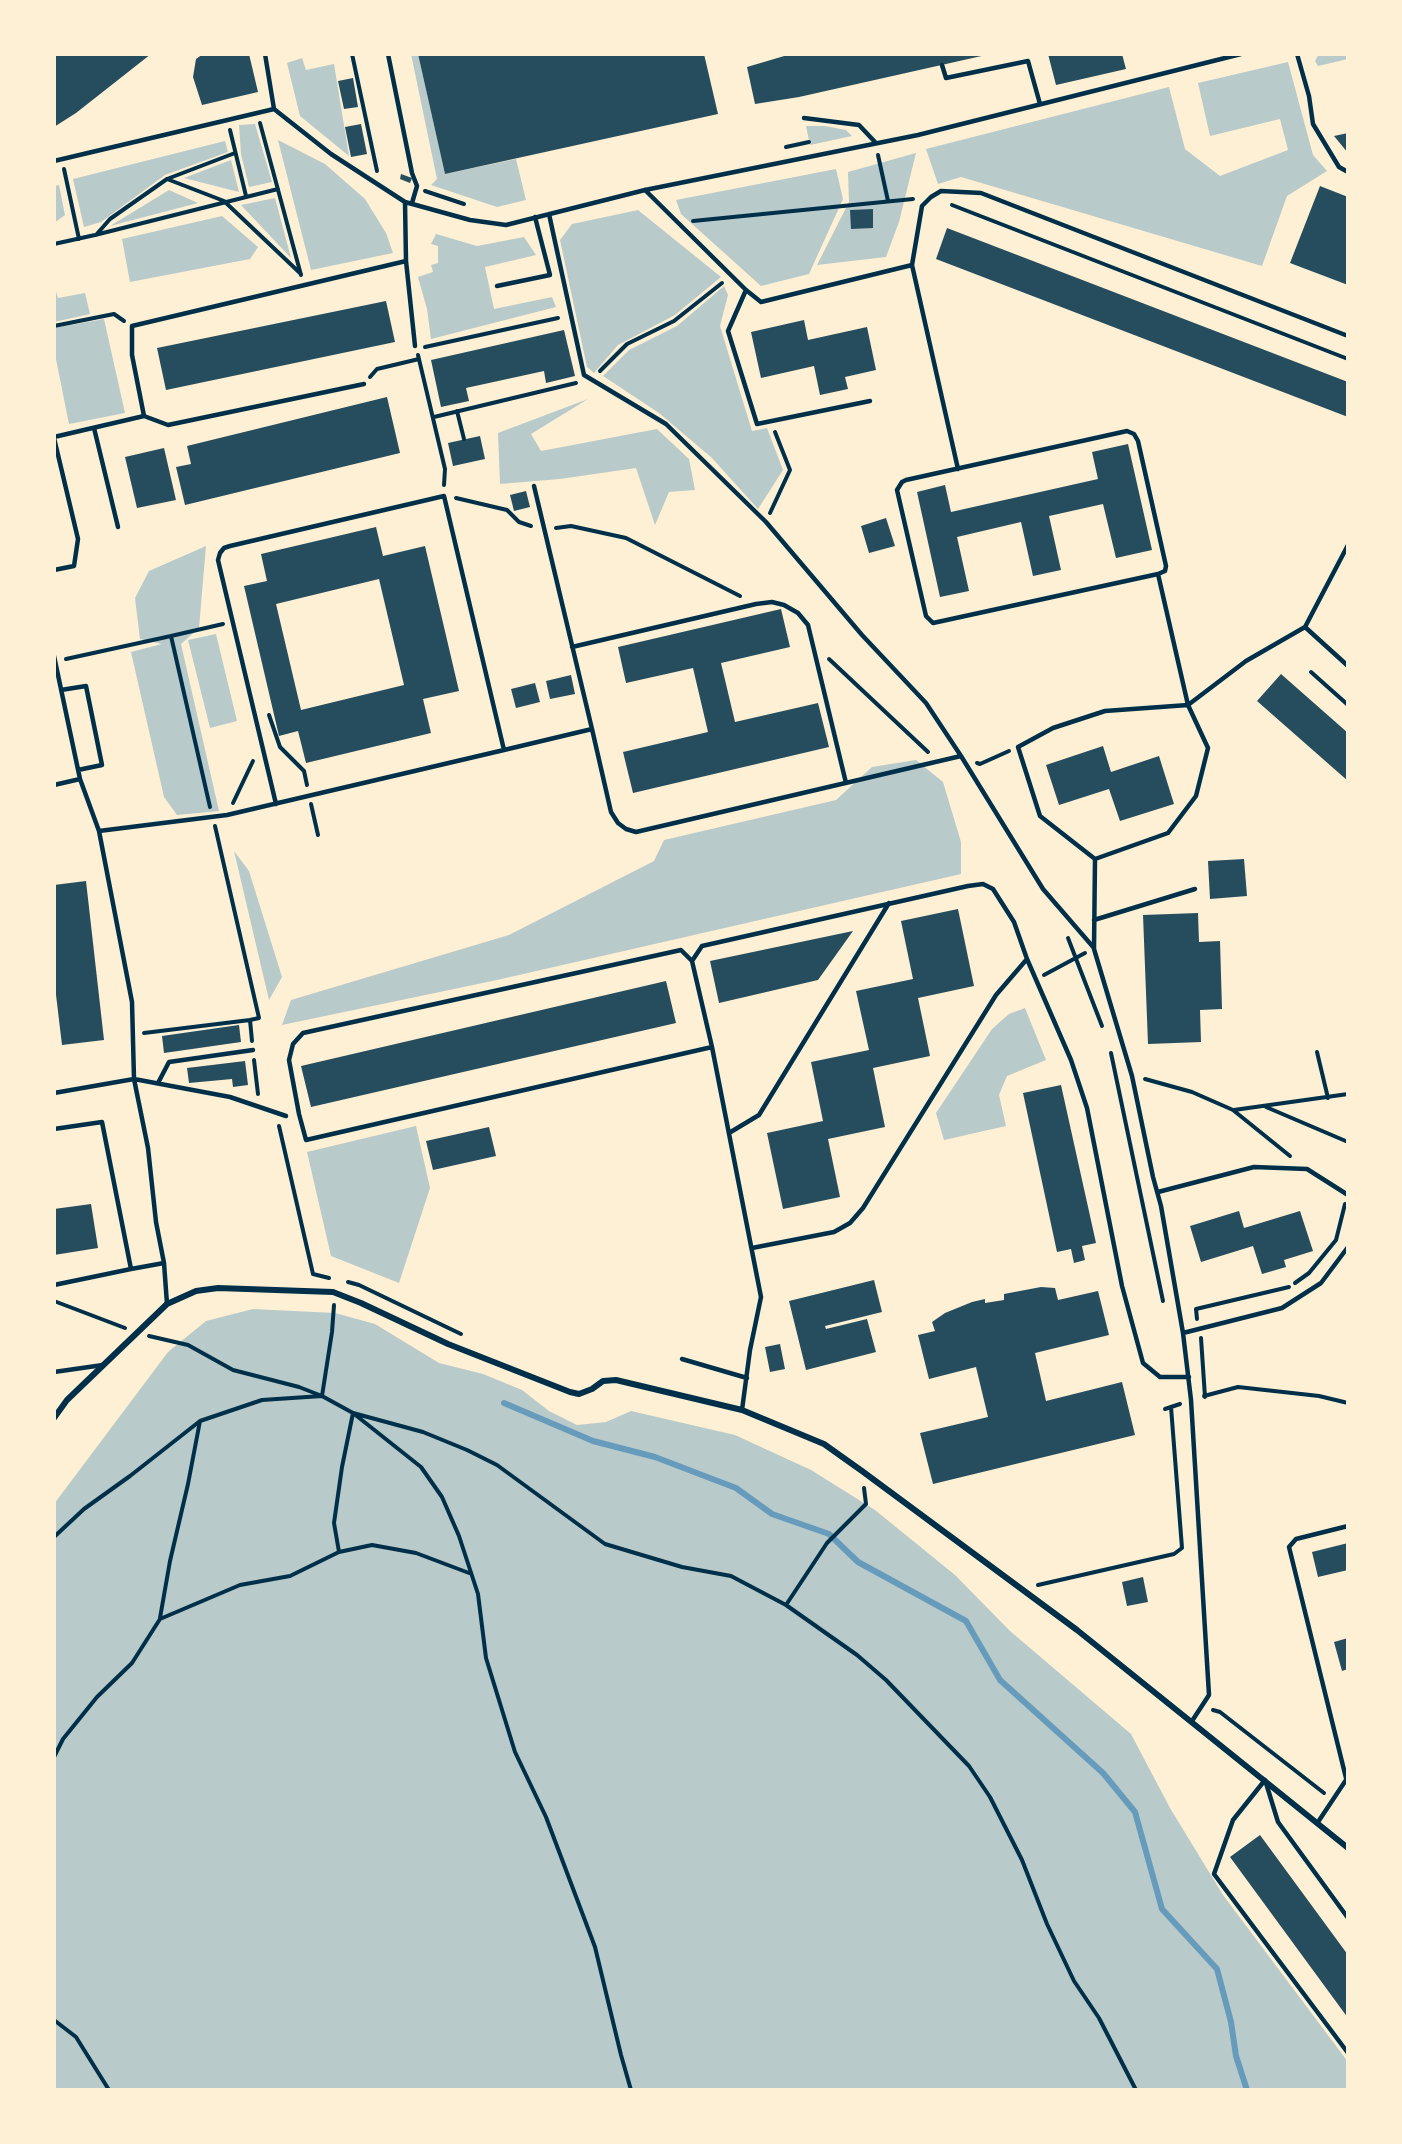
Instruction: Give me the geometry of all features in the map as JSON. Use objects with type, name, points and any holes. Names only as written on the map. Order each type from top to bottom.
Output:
[{"type":"street","points":[[54,1418],[67,1400],[167,1304],[196,1291],[218,1288],[333,1292],[448,1344],[570,1392],[579,1394],[603,1381],[616,1380],[742,1410],[834,1450],[1077,1630],[1348,1848]]},
{"type":"lane","points":[[265,54],[274,109],[331,154],[405,202],[470,220],[506,225],[645,190],[918,135],[1241,54]]},
{"type":"lane","points":[[388,54],[417,188],[412,203]]},
{"type":"lane","points":[[1297,54],[1309,96],[1313,124],[1339,167],[1348,172]]},
{"type":"lane","points":[[942,65],[946,78],[1028,61],[1040,104]]},
{"type":"lane","points":[[54,160],[274,109]]},
{"type":"lane","points":[[804,118],[859,125],[875,142]]},
{"type":"lane","points":[[645,190],[731,276],[761,302],[912,265]]},
{"type":"lane","points":[[958,469],[912,265],[922,206],[941,191],[981,193],[1348,336]]},
{"type":"lane","points":[[405,202],[406,261],[416,346]]},
{"type":"lane","points":[[549,214],[584,375],[666,424],[766,522],[862,635],[926,703],[962,756],[1043,889],[1094,949]]},
{"type":"lane","points":[[497,286],[550,275],[535,217]]},
{"type":"lane","points":[[144,416],[132,355],[132,326],[406,261]]},
{"type":"lane","points":[[746,290],[728,331],[757,424],[870,401]]},
{"type":"lane","points":[[54,570],[74,566],[78,539],[54,437],[144,416],[168,425],[364,384]]},
{"type":"lane","points":[[94,428],[118,527]]},
{"type":"lane","points":[[1127,431],[1134,434],[1138,441],[1166,566],[1165,571],[1158,574],[938,623],[929,621],[897,490],[906,480],[1127,431]]},
{"type":"lane","points":[[534,486],[611,812],[618,823],[627,829],[636,832],[962,756]]},
{"type":"lane","points":[[276,804],[218,560],[219,553],[224,548],[444,496],[504,750]]},
{"type":"lane","points":[[1095,859],[1040,816],[1018,747],[1053,728],[1105,711],[1188,705],[1246,661],[1305,627],[1348,545]]},
{"type":"lane","points":[[1095,859],[1168,832],[1196,796],[1208,748],[1188,705],[1158,574]]},
{"type":"lane","points":[[572,647],[756,604],[772,602],[784,605],[798,613],[808,625],[846,783]]},
{"type":"lane","points":[[1305,627],[1348,666]]},
{"type":"lane","points":[[55,659],[80,779],[99,831],[132,1002],[134,1079],[148,1148],[156,1222],[164,1263],[167,1304]]},
{"type":"lane","points":[[61,690],[86,686],[102,765],[78,770]]},
{"type":"lane","points":[[99,831],[227,815],[592,729]]},
{"type":"lane","points":[[54,785],[80,779]]},
{"type":"lane","points":[[1095,859],[1094,949],[1132,1076],[1158,1192],[1189,1377],[1209,1695],[1192,1721]]},
{"type":"lane","points":[[692,961],[702,946],[982,884],[993,889],[1014,922],[1035,980],[1071,1060],[1087,1108],[1122,1286],[1143,1363],[1160,1377],[1189,1377]]},
{"type":"lane","points":[[1094,920],[1195,888]]},
{"type":"lane","points":[[729,1133],[759,1115],[889,903]]},
{"type":"lane","points":[[712,1047],[306,1140],[289,1060],[293,1044],[303,1033],[681,950],[692,961],[712,1047],[761,1297],[742,1410]]},
{"type":"lane","points":[[752,1248],[834,1232],[850,1222],[863,1208],[996,994],[1027,959]]},
{"type":"lane","points":[[158,1083],[169,1062],[253,1050]]},
{"type":"lane","points":[[54,1093],[134,1079],[230,1096],[286,1116]]},
{"type":"lane","points":[[54,1129],[102,1122],[131,1269]]},
{"type":"lane","points":[[1158,1192],[1254,1167],[1307,1169],[1348,1195]]},
{"type":"lane","points":[[1183,1333],[1282,1308],[1321,1283],[1348,1247]]},
{"type":"lane","points":[[54,1285],[164,1263]]},
{"type":"lane","points":[[682,1359],[747,1378]]},
{"type":"lane","points":[[54,1371],[103,1365]]},
{"type":"lane","points":[[1318,1822],[1347,1778],[1289,1547],[1296,1539],[1348,1526]]},
{"type":"lane","points":[[1265,1780],[1278,1822],[1348,1918]]},
{"type":"lane","points":[[1265,1780],[1233,1820],[1214,1874],[1348,2053]]},
{"type":"path","points":[[352,54],[381,187]]},
{"type":"path","points":[[257,113],[304,285]]},
{"type":"path","points":[[228,120],[246,196]]},
{"type":"path","points":[[786,147],[809,142]]},
{"type":"path","points":[[875,142],[888,201]]},
{"type":"path","points":[[95,235],[110,219],[167,179],[235,153]]},
{"type":"path","points":[[62,159],[79,239]]},
{"type":"path","points":[[167,179],[224,201],[301,274]]},
{"type":"path","points":[[417,188],[472,207]]},
{"type":"path","points":[[54,244],[278,189]]},
{"type":"path","points":[[678,223],[931,197],[1348,359]]},
{"type":"path","points":[[434,417],[593,379],[627,344],[674,321],[731,276]]},
{"type":"path","points":[[54,326],[114,314],[132,326]]},
{"type":"path","points":[[558,318],[416,348],[445,470],[444,496],[507,510],[519,522],[545,530],[571,525],[626,538],[756,604]]},
{"type":"path","points":[[364,384],[377,369],[419,359]]},
{"type":"path","points":[[457,411],[464,439]]},
{"type":"path","points":[[766,522],[790,470],[771,421]]},
{"type":"path","points":[[55,659],[233,622]]},
{"type":"path","points":[[171,636],[259,1018]]},
{"type":"path","points":[[813,644],[937,761]]},
{"type":"path","points":[[1311,672],[1348,705]]},
{"type":"path","points":[[253,706],[268,712],[280,747],[304,771],[318,835]]},
{"type":"path","points":[[227,815],[262,744]]},
{"type":"path","points":[[980,764],[1018,747]]},
{"type":"path","points":[[1035,980],[1094,949]]},
{"type":"path","points":[[1077,957],[1104,1031]]},
{"type":"path","points":[[133,1034],[250,1020]]},
{"type":"path","points":[[1111,1052],[1165,1309]]},
{"type":"path","points":[[1317,1052],[1328,1098]]},
{"type":"path","points":[[1132,1076],[1192,1092],[1233,1110],[1257,1132],[1307,1169]]},
{"type":"path","points":[[1233,1110],[1348,1094]]},
{"type":"path","points":[[1266,1107],[1348,1142]]},
{"type":"path","points":[[276,1113],[313,1274],[333,1292],[335,1313],[322,1396]]},
{"type":"path","points":[[1196,1309],[1286,1289],[1309,1274],[1336,1240],[1348,1195]]},
{"type":"path","points":[[313,1274],[336,1279]]},
{"type":"path","points":[[347,1282],[359,1285],[462,1334]]},
{"type":"path","points":[[54,1301],[136,1333],[188,1345],[233,1370],[298,1387],[322,1396],[353,1413],[421,1467],[442,1497],[459,1536],[478,1594],[486,1658],[515,1752],[546,1817],[596,1947],[631,2090]]},
{"type":"path","points":[[1214,1393],[1238,1387],[1319,1396],[1348,1403]]},
{"type":"path","points":[[54,1537],[84,1509],[200,1421],[262,1400],[322,1396]]},
{"type":"path","points":[[1048,1592],[1038,1585],[1174,1554],[1182,1548],[1171,1407]]},
{"type":"path","points":[[339,1552],[334,1523],[353,1413]]},
{"type":"path","points":[[353,1413],[423,1432],[498,1466],[604,1544],[682,1568],[731,1576],[786,1605],[857,1655],[886,1680],[969,1766],[990,1797],[1022,1860],[1047,1924],[1074,1981],[1099,2018],[1136,2090]]},
{"type":"path","points":[[54,1757],[63,1739],[97,1697],[132,1663],[160,1619],[200,1421]]},
{"type":"path","points":[[786,1605],[828,1543],[866,1504]]},
{"type":"path","points":[[160,1619],[240,1585],[290,1576],[339,1552],[372,1545],[416,1553],[470,1574]]},
{"type":"path","points":[[1201,1707],[1220,1712],[1332,1799]]},
{"type":"path","points":[[54,2020],[76,2037],[109,2090]]},
{"type":"shaded area","points":[[411,54],[418,54],[445,174],[516,159],[526,200],[497,207],[431,185],[437,179]]},
{"type":"shaded area","points":[[1319,54],[1348,54],[1348,59],[1318,66],[1315,61]]},
{"type":"shaded area","points":[[302,58],[306,70],[334,64],[349,156],[300,116],[287,63]]},
{"type":"shaded area","points":[[1288,62],[1313,155],[1327,171],[1287,196],[1262,266],[961,177],[938,184],[926,149],[1169,87],[1185,149],[1220,176],[1288,150],[1280,119],[1210,136],[1198,83]]},
{"type":"shaded area","points":[[255,124],[272,182],[249,187],[241,154],[239,125]]},
{"type":"shaded area","points":[[806,126],[825,126],[846,130],[852,136],[810,145]]},
{"type":"shaded area","points":[[278,140],[325,164],[365,199],[386,233],[393,253],[311,270]]},
{"type":"shaded area","points":[[225,141],[228,152],[165,175],[101,222],[84,227],[73,179]]},
{"type":"shaded area","points":[[916,153],[899,222],[886,257],[817,265],[849,202],[848,172]]},
{"type":"shaded area","points":[[231,160],[239,192],[184,178]]},
{"type":"shaded area","points":[[836,169],[843,199],[809,274],[761,286],[681,214],[676,200]]},
{"type":"shaded area","points":[[59,185],[65,215],[54,223],[54,186]]},
{"type":"shaded area","points":[[169,190],[198,203],[110,226]]},
{"type":"shaded area","points":[[275,198],[291,258],[241,205]]},
{"type":"shaded area","points":[[638,210],[721,277],[675,315],[618,345],[594,373],[587,367],[560,240],[572,224]]},
{"type":"shaded area","points":[[222,216],[258,247],[250,259],[130,282],[122,239]]},
{"type":"shaded area","points":[[436,234],[477,246],[524,237],[536,255],[485,267],[494,309],[552,297],[556,307],[431,339],[427,309],[418,277],[433,272],[431,265],[438,263],[438,246],[431,244]]},
{"type":"shaded area","points":[[54,285],[58,298],[85,293],[90,314],[54,322]]},
{"type":"shaded area","points":[[724,286],[728,295],[720,326],[752,431],[767,428],[783,470],[758,509],[712,458],[659,413],[603,376],[629,350],[677,326]]},
{"type":"shaded area","points":[[104,319],[125,413],[69,424],[54,349],[54,328]]},
{"type":"shaded area","points":[[588,399],[531,434],[541,451],[657,429],[689,459],[695,490],[669,492],[655,525],[636,468],[560,479],[500,484],[498,433]]},
{"type":"shaded area","points":[[206,546],[199,628],[181,644],[219,811],[177,815],[164,797],[131,652],[162,644],[140,639],[135,598],[149,571]]},
{"type":"shaded area","points":[[216,634],[237,721],[210,728],[188,640]]},
{"type":"shaded area","points":[[916,760],[943,782],[961,842],[961,874],[497,980],[282,1025],[291,1000],[509,935],[654,861],[664,840],[836,800],[872,767]]},
{"type":"shaded area","points":[[234,851],[249,871],[282,977],[269,1000]]},
{"type":"shaded area","points":[[1025,1008],[1046,1060],[1007,1076],[999,1095],[1006,1126],[944,1140],[936,1113],[992,1029],[1009,1014]]},
{"type":"shaded area","points":[[416,1126],[430,1188],[399,1283],[331,1256],[307,1152]]},
{"type":"shaded area","points":[[253,1309],[335,1313],[375,1324],[439,1363],[483,1374],[522,1390],[549,1411],[577,1425],[606,1422],[631,1411],[735,1435],[811,1470],[875,1510],[955,1575],[1010,1631],[1131,1734],[1170,1808],[1223,1895],[1348,2062],[1348,2090],[54,2090],[54,1504],[168,1352],[206,1321]]},
{"type":"building","points":[[54,54],[151,54],[76,113],[54,127]]},
{"type":"building","points":[[203,54],[249,54],[258,92],[202,105],[193,77],[196,59]]},
{"type":"building","points":[[418,54],[704,54],[718,114],[445,174]]},
{"type":"building","points":[[791,54],[986,55],[799,97],[755,104],[747,67]]},
{"type":"building","points":[[1048,54],[1122,54],[1126,69],[1056,85]]},
{"type":"building","points":[[353,78],[358,107],[344,109],[338,81]]},
{"type":"building","points":[[361,124],[367,154],[351,157],[345,127]]},
{"type":"building","points":[[1348,133],[1348,153],[1334,136]]},
{"type":"building","points":[[401,174],[412,178],[410,183],[400,179]]},
{"type":"building","points":[[1320,186],[1348,197],[1348,285],[1290,263]]},
{"type":"building","points":[[873,209],[873,228],[851,229],[850,210]]},
{"type":"building","points":[[947,228],[1348,382],[1348,417],[936,259]]},
{"type":"building","points":[[386,301],[395,342],[166,390],[157,348]]},
{"type":"building","points":[[804,320],[808,340],[867,327],[876,370],[845,377],[848,389],[820,395],[814,366],[761,378],[751,332]]},
{"type":"building","points":[[564,330],[575,376],[546,383],[544,371],[466,388],[469,401],[441,407],[431,360]]},
{"type":"building","points":[[387,397],[400,453],[185,505],[176,467],[191,464],[187,446]]},
{"type":"building","points":[[480,436],[485,459],[453,466],[448,443]]},
{"type":"building","points":[[1128,444],[1152,550],[1116,558],[1103,504],[1049,516],[1061,570],[1033,576],[1021,522],[957,537],[969,591],[940,597],[917,492],[945,485],[951,512],[1098,479],[1092,452]]},
{"type":"building","points":[[164,448],[176,500],[137,508],[125,457]]},
{"type":"building","points":[[526,491],[530,507],[514,511],[510,495]]},
{"type":"building","points":[[886,518],[895,546],[869,553],[861,526]]},
{"type":"building","points":[[376,527],[383,556],[425,546],[459,691],[423,699],[431,733],[306,763],[298,731],[279,736],[244,586],[267,581],[261,554]],"holes":[[[379,579],[404,685],[301,710],[276,604]]]},
{"type":"building","points":[[781,609],[790,647],[721,663],[735,722],[818,703],[829,747],[633,793],[623,752],[708,732],[693,668],[626,683],[618,647]]},
{"type":"building","points":[[1281,674],[1348,733],[1348,781],[1257,701]]},
{"type":"building","points":[[571,675],[575,694],[550,699],[546,681]]},
{"type":"building","points":[[535,683],[540,702],[516,708],[511,689]]},
{"type":"building","points":[[1103,746],[1111,772],[1159,756],[1174,804],[1120,821],[1109,789],[1059,805],[1046,765]]},
{"type":"building","points":[[1244,859],[1247,896],[1210,899],[1208,861]]},
{"type":"building","points":[[86,881],[104,1040],[62,1045],[54,978],[54,885]]},
{"type":"building","points":[[958,909],[974,986],[918,998],[930,1056],[873,1068],[885,1127],[828,1139],[840,1197],[783,1209],[767,1133],[823,1121],[811,1062],[869,1050],[856,991],[913,979],[901,921]]},
{"type":"building","points":[[1198,913],[1199,942],[1220,941],[1222,1009],[1200,1010],[1201,1042],[1148,1044],[1143,915]]},
{"type":"building","points":[[853,931],[818,980],[719,1003],[710,961]]},
{"type":"building","points":[[666,981],[676,1023],[311,1107],[301,1066]]},
{"type":"building","points":[[239,1025],[241,1042],[164,1053],[162,1036]]},
{"type":"building","points":[[245,1061],[248,1085],[233,1087],[232,1079],[189,1083],[187,1068]]},
{"type":"building","points":[[1061,1085],[1096,1243],[1082,1246],[1085,1260],[1074,1263],[1071,1249],[1057,1252],[1023,1093]]},
{"type":"building","points":[[489,1127],[496,1156],[433,1170],[426,1141]]},
{"type":"building","points":[[91,1204],[98,1248],[54,1255],[54,1209]]},
{"type":"building","points":[[1239,1211],[1244,1228],[1300,1211],[1313,1251],[1284,1260],[1286,1267],[1262,1274],[1253,1246],[1201,1262],[1190,1226]]},
{"type":"building","points":[[874,1280],[882,1312],[825,1326],[826,1329],[867,1319],[876,1352],[806,1370],[789,1301]]},
{"type":"building","points":[[1041,1287],[1055,1288],[1058,1300],[1098,1291],[1109,1335],[1035,1353],[1046,1401],[1122,1382],[1135,1435],[933,1484],[920,1433],[988,1417],[976,1367],[929,1379],[918,1335],[935,1331],[932,1322],[945,1313],[972,1302],[985,1299],[985,1303],[1004,1300],[1004,1294]]},
{"type":"building","points":[[780,1344],[785,1369],[770,1372],[765,1347]]},
{"type":"building","points":[[1348,1543],[1348,1570],[1318,1577],[1312,1552]]},
{"type":"building","points":[[1143,1577],[1148,1602],[1127,1606],[1122,1582]]},
{"type":"building","points":[[1348,1638],[1348,1669],[1342,1671],[1334,1642]]},
{"type":"building","points":[[1260,1835],[1348,1955],[1348,2018],[1230,1857]]},
{"type":"waterway","points":[[504,1403],[593,1441],[655,1457],[736,1488],[772,1514],[829,1534],[858,1562],[966,1621],[1000,1680],[1103,1773],[1135,1812],[1162,1909],[1217,1969],[1231,2022],[1236,2056],[1247,2090]]}]
